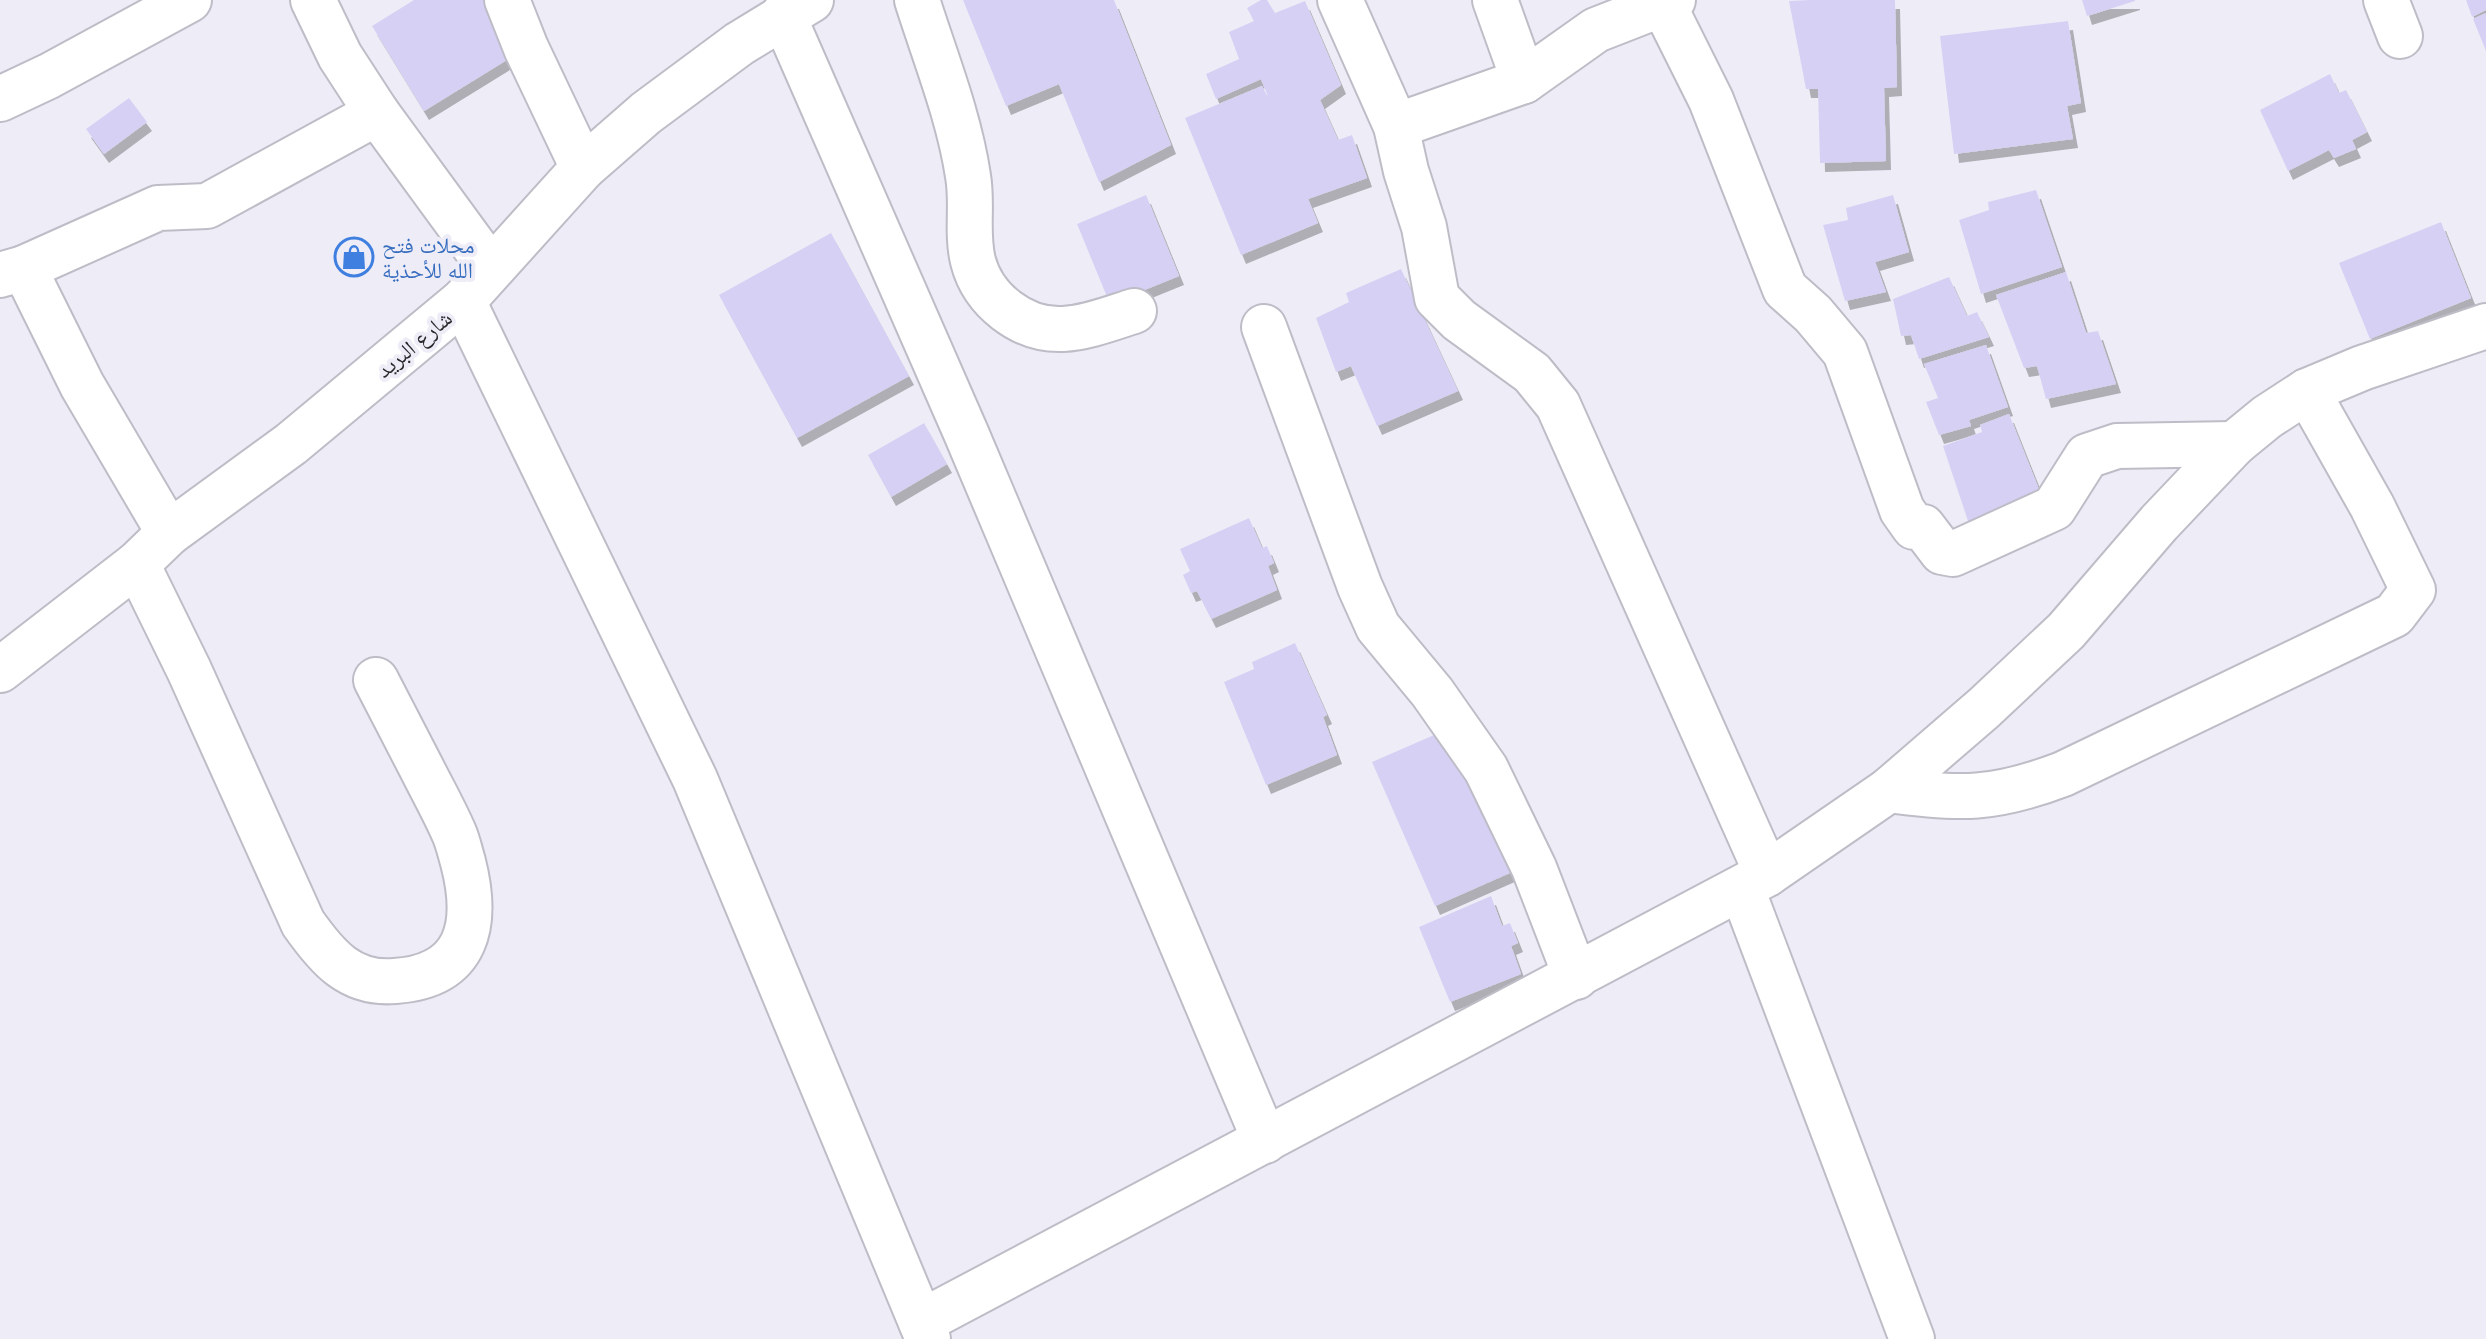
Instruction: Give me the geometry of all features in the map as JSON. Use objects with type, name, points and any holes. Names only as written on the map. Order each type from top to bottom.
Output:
[{"type":"street","points":[[0,99],[189,0]]},
{"type":"street","points":[[313,0],[340,56],[377,113],[477,285],[695,779],[925,1330],[1265,1141],[1754,882],[1889,790],[1974,717],[2066,631],[2159,523],[2234,444],[2267,417],[2307,391],[2362,368],[2486,326]]},
{"type":"street","points":[[507,0],[526,48],[583,168]]},
{"type":"street","points":[[917,0],[959,135],[969,178],[972,258],[979,281],[1008,313],[1036,325],[1063,329],[1134,311]]},
{"type":"street","points":[[1340,0],[1396,126],[1424,227],[1437,298],[1459,320],[1532,373],[1558,405],[1754,882],[1912,1339]]},
{"type":"street","points":[[1495,0],[1524,81]]},
{"type":"street","points":[[1396,126],[1524,81],[1596,30],[1668,2],[1711,100],[1785,289],[1813,314],[1845,352],[1902,510],[1914,527],[1923,527],[1942,552],[1953,554],[2054,508],[2087,456],[2117,446],[2234,444]]},
{"type":"street","points":[[797,7],[972,447],[1265,1141]]},
{"type":"street","name":"شارع البريد","points":[[0,670],[137,564],[169,533],[291,444],[477,285],[583,168],[646,113],[797,7]]},
{"type":"street","points":[[169,533],[12,272],[158,208],[207,206],[377,113]]},
{"type":"street","points":[[1264,327],[1360,587],[1378,627],[1432,692],[1486,769],[1534,868],[1576,977]]},
{"type":"street","points":[[1889,790],[1944,797],[1994,795],[2026,788],[2089,762],[2394,615],[2413,590],[2372,506],[2307,391]]},
{"type":"street","points":[[137,564],[189,670],[303,923],[337,965],[354,976],[373,982],[424,976],[447,966],[465,944],[471,913],[455,835],[376,680]]},
{"type":"building","points":[[414,0],[496,0],[526,48],[424,111],[372,26]]},
{"type":"building","points":[[963,0],[1114,0],[1171,145],[1099,182],[1059,84],[1006,106]]},
{"type":"building","points":[[1267,0],[1275,13],[1305,1],[1341,85],[1320,100],[1338,140],[1352,135],[1367,178],[1308,199],[1318,223],[1241,255],[1185,118],[1262,86],[1269,99],[1261,79],[1216,99],[1206,74],[1239,59],[1229,32],[1254,21],[1247,8]]},
{"type":"building","points":[[1895,0],[1897,87],[1884,88],[1886,161],[1820,163],[1818,89],[1806,89],[1789,1]]},
{"type":"building","points":[[2082,0],[2135,0],[2135,1],[2087,16]]},
{"type":"building","points":[[2466,0],[2486,0],[2486,10],[2472,17]]},
{"type":"building","points":[[2486,13],[2486,51],[2473,19]]},
{"type":"building","points":[[2068,21],[2081,103],[2067,106],[2073,139],[1954,154],[1940,36]]},
{"type":"building","points":[[2330,74],[2339,93],[2346,90],[2367,132],[2352,140],[2356,149],[2334,158],[2329,150],[2288,171],[2260,110]]},
{"type":"building","points":[[129,98],[147,122],[104,154],[86,129]]},
{"type":"building","points":[[2036,190],[2062,267],[1981,294],[1959,220],[1989,210],[1988,202]]},
{"type":"building","points":[[1146,195],[1179,276],[1110,304],[1077,224]]},
{"type":"building","points":[[1893,195],[1909,252],[1875,262],[1886,292],[1845,301],[1823,225],[1848,220],[1846,208]]},
{"type":"building","points":[[2441,222],[2471,298],[2370,339],[2339,263]]},
{"type":"building","points":[[831,233],[909,376],[797,438],[719,295]]},
{"type":"building","points":[[1401,269],[1458,391],[1377,426],[1351,366],[1336,372],[1316,318],[1349,302],[1346,293]]},
{"type":"building","points":[[2066,272],[2086,333],[2098,331],[2116,384],[2046,399],[2037,366],[2024,368],[1996,295]]},
{"type":"building","points":[[1949,277],[1967,316],[1977,312],[1989,337],[1919,359],[1911,335],[1901,336],[1893,299]]},
{"type":"building","points":[[1986,345],[2008,407],[1969,420],[1971,426],[1939,435],[1926,402],[1938,398],[1924,364]]},
{"type":"building","points":[[2009,414],[2042,497],[1970,527],[1943,446],[1982,432],[1980,425]]},
{"type":"building","points":[[924,423],[947,464],[891,497],[868,455]]},
{"type":"building","points":[[1249,518],[1262,548],[1267,546],[1274,563],[1268,566],[1277,590],[1211,619],[1197,591],[1191,593],[1183,575],[1190,571],[1180,549]]},
{"type":"building","points":[[1295,643],[1327,715],[1323,717],[1337,755],[1266,785],[1224,682],[1254,669],[1252,662]]},
{"type":"building","points":[[1450,728],[1512,872],[1435,906],[1372,762]]},
{"type":"building","points":[[1491,896],[1502,926],[1510,923],[1518,943],[1511,946],[1521,974],[1450,1002],[1419,927]]},
{"type":"place","name":"محلات فتح الله للأحذية","points":[[354,257]]}]
